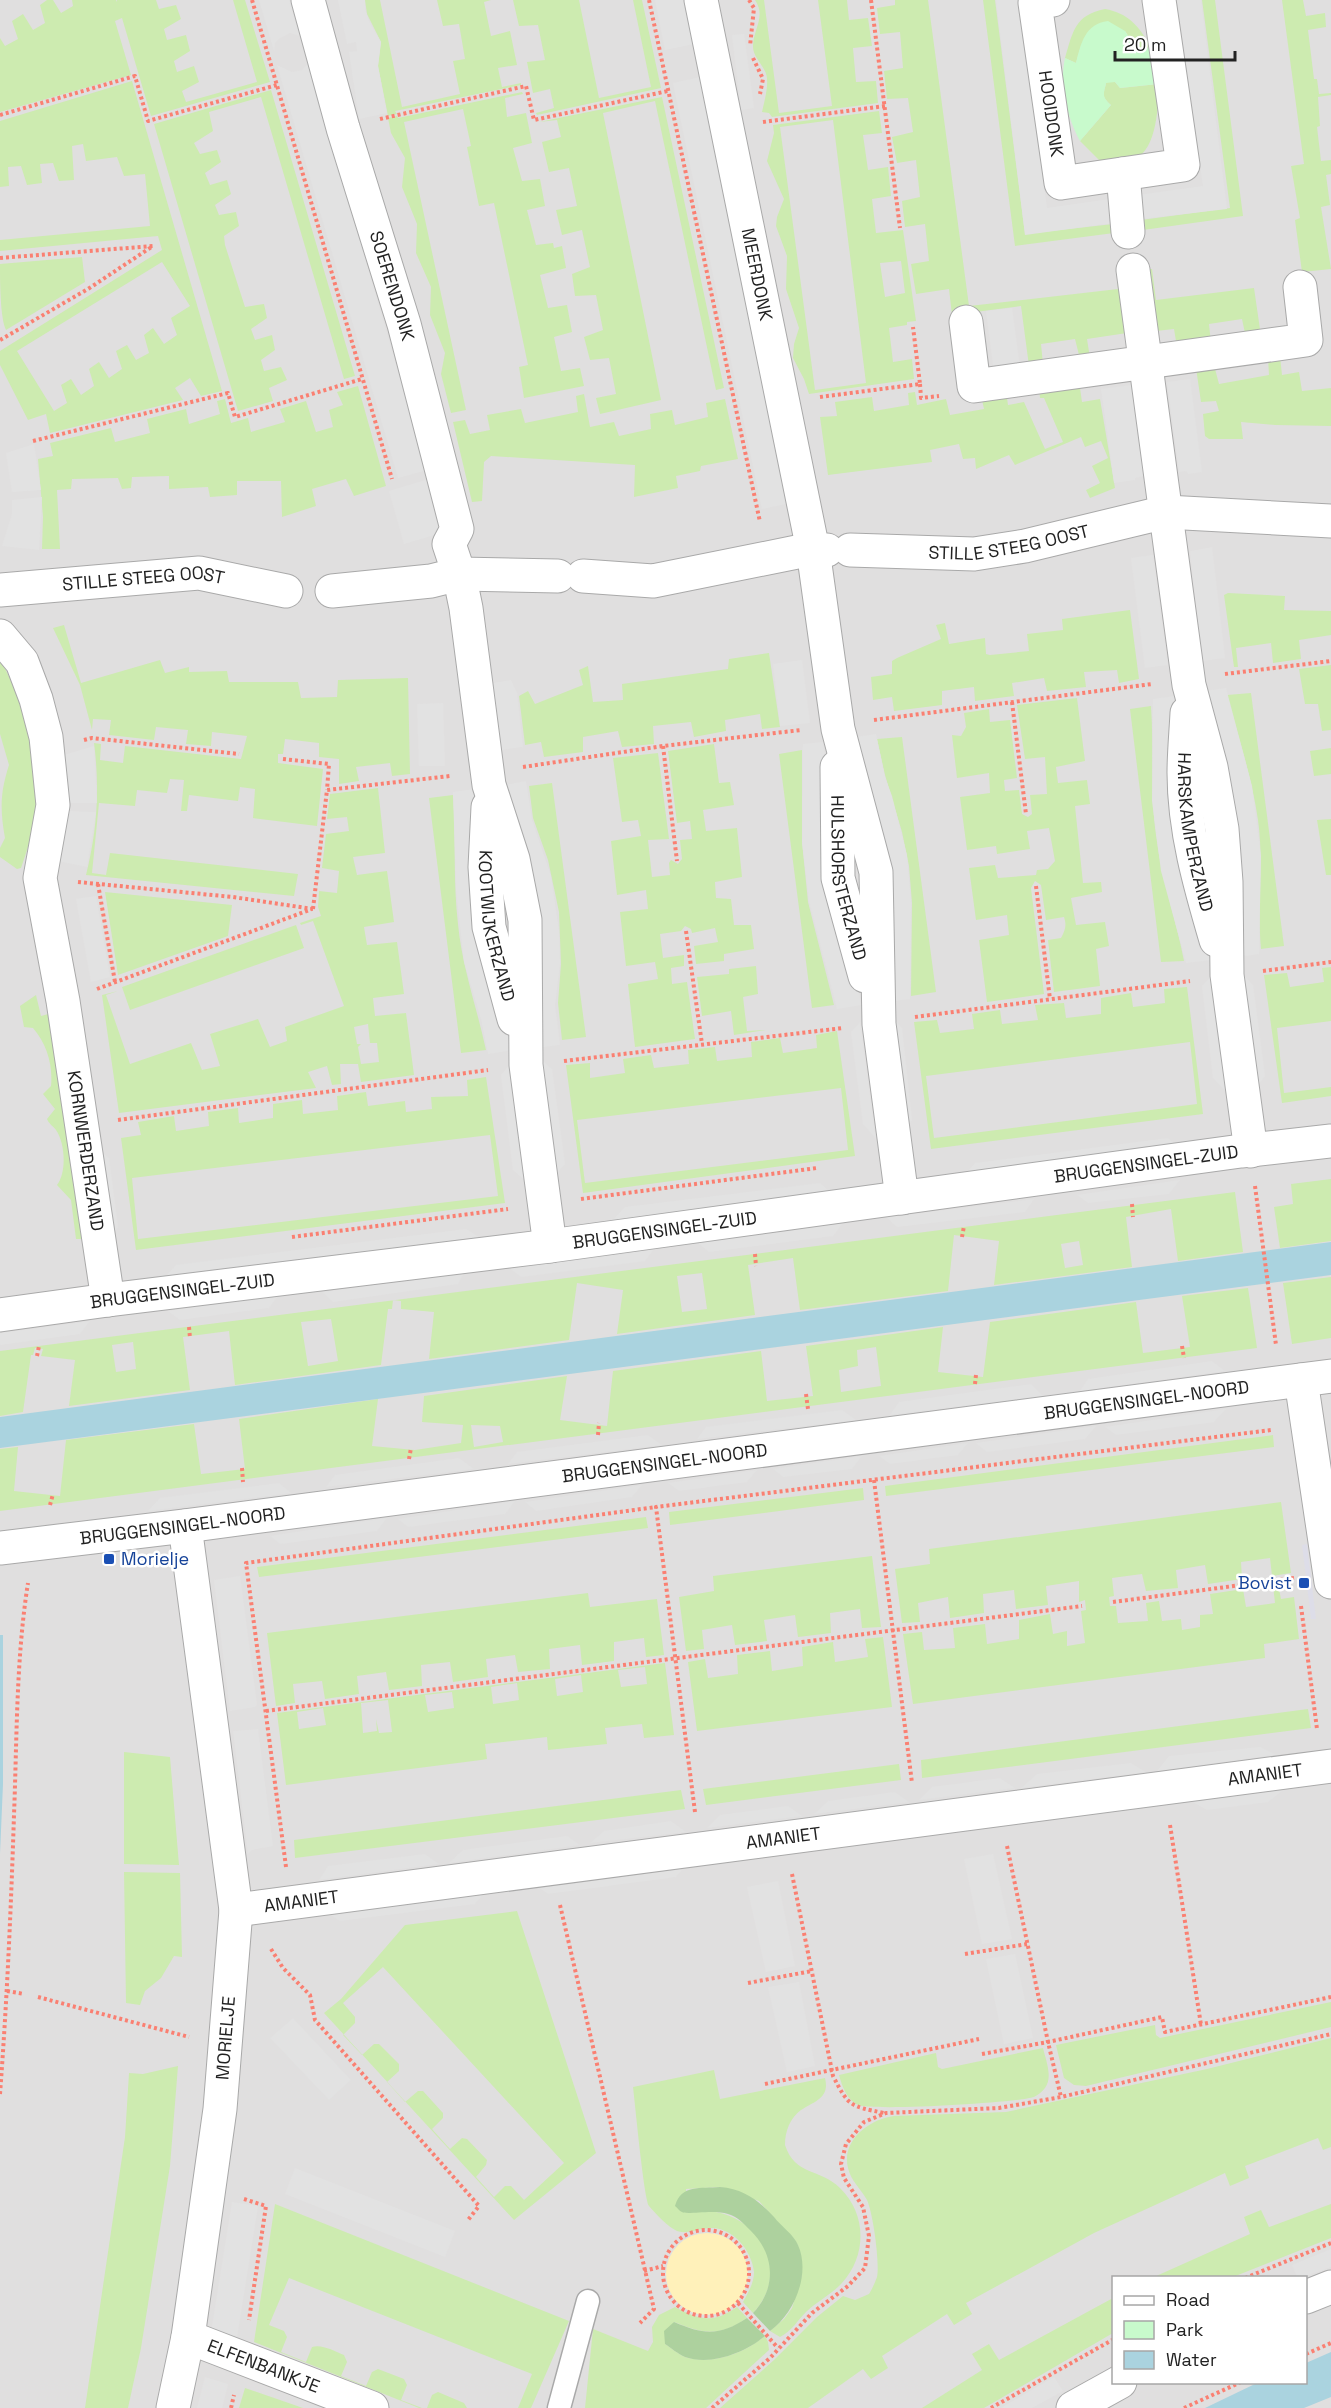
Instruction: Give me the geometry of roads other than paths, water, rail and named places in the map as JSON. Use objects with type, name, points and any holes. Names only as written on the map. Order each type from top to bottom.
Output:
[{"type":"street","name":"SOERENDONK","points":[[308,0],[343,128],[407,335],[457,529],[449,544],[459,574]]},
{"type":"street","name":"MEERDONK","points":[[701,0],[806,517],[830,550]]},
{"type":"street","name":"HOOIDONK","points":[[1053,0],[1035,3],[1061,183],[1183,165],[1159,0]]},
{"type":"street","points":[[1123,174],[1128,232]]},
{"type":"street","points":[[1133,270],[1166,512]]},
{"type":"street","points":[[966,322],[974,386],[1306,340],[1300,287]]},
{"type":"street","name":"STILLE STEEG OOST","points":[[332,591],[431,581],[459,574],[653,580],[830,550],[974,554],[1024,546],[1166,512],[1331,521]]},
{"type":"street","name":"HARSKAMPERZAND","points":[[1166,512],[1189,682],[1211,766],[1222,829],[1226,882],[1227,975],[1251,1151]]},
{"type":"street","name":"HULSHORSTERZAND","points":[[830,550],[838,727],[876,872],[879,1024],[902,1198]]},
{"type":"street","name":"STILLE STEEG OOST","points":[[0,590],[199,573],[286,591]]},
{"type":"street","name":"KOOTWIJKERZAND","points":[[459,574],[471,638],[488,778],[513,859],[525,920],[526,1065],[550,1246]]},
{"type":"street","name":"KORNWERDERZAND","points":[[0,636],[22,662],[36,699],[47,747],[53,805],[40,878],[63,1001],[108,1300]]},
{"type":"street","name":"BRUGGENSINGEL-ZUID","points":[[0,1315],[550,1246],[1331,1141]]},
{"type":"street","points":[[1304,1379],[1331,1582]]},
{"type":"street","name":"BRUGGENSINGEL-NOORD","points":[[0,1548],[185,1526],[1304,1379]]},
{"type":"street","name":"MORIELJE","points":[[173,2408],[188,2337],[220,2109],[236,1910],[185,1526]]},
{"type":"street","name":"AMANIET","points":[[236,1910],[1331,1766]]},
{"type":"street","points":[[1307,2296],[1331,2288]]},
{"type":"street","name":"ELFENBANKJE","points":[[188,2337],[372,2408]]},
{"type":"street","points":[[1073,2408],[1116,2384]]},
{"type":"lane","points":[[559,2408],[588,2301]]},
{"type":"water","points":[[1331,1242],[1331,1275],[0,1448],[0,1417]]},
{"type":"water","points":[[0,1635],[3,1635],[3,1784],[0,1854]]},
{"type":"water","points":[[1331,2352],[1331,2397],[1304,2408],[1205,2408],[1255,2384],[1307,2384],[1307,2363]]},
{"type":"place","name":"Morielje","points":[[109,1559]]},
{"type":"place","name":"Bovist","points":[[1304,1583]]}]
